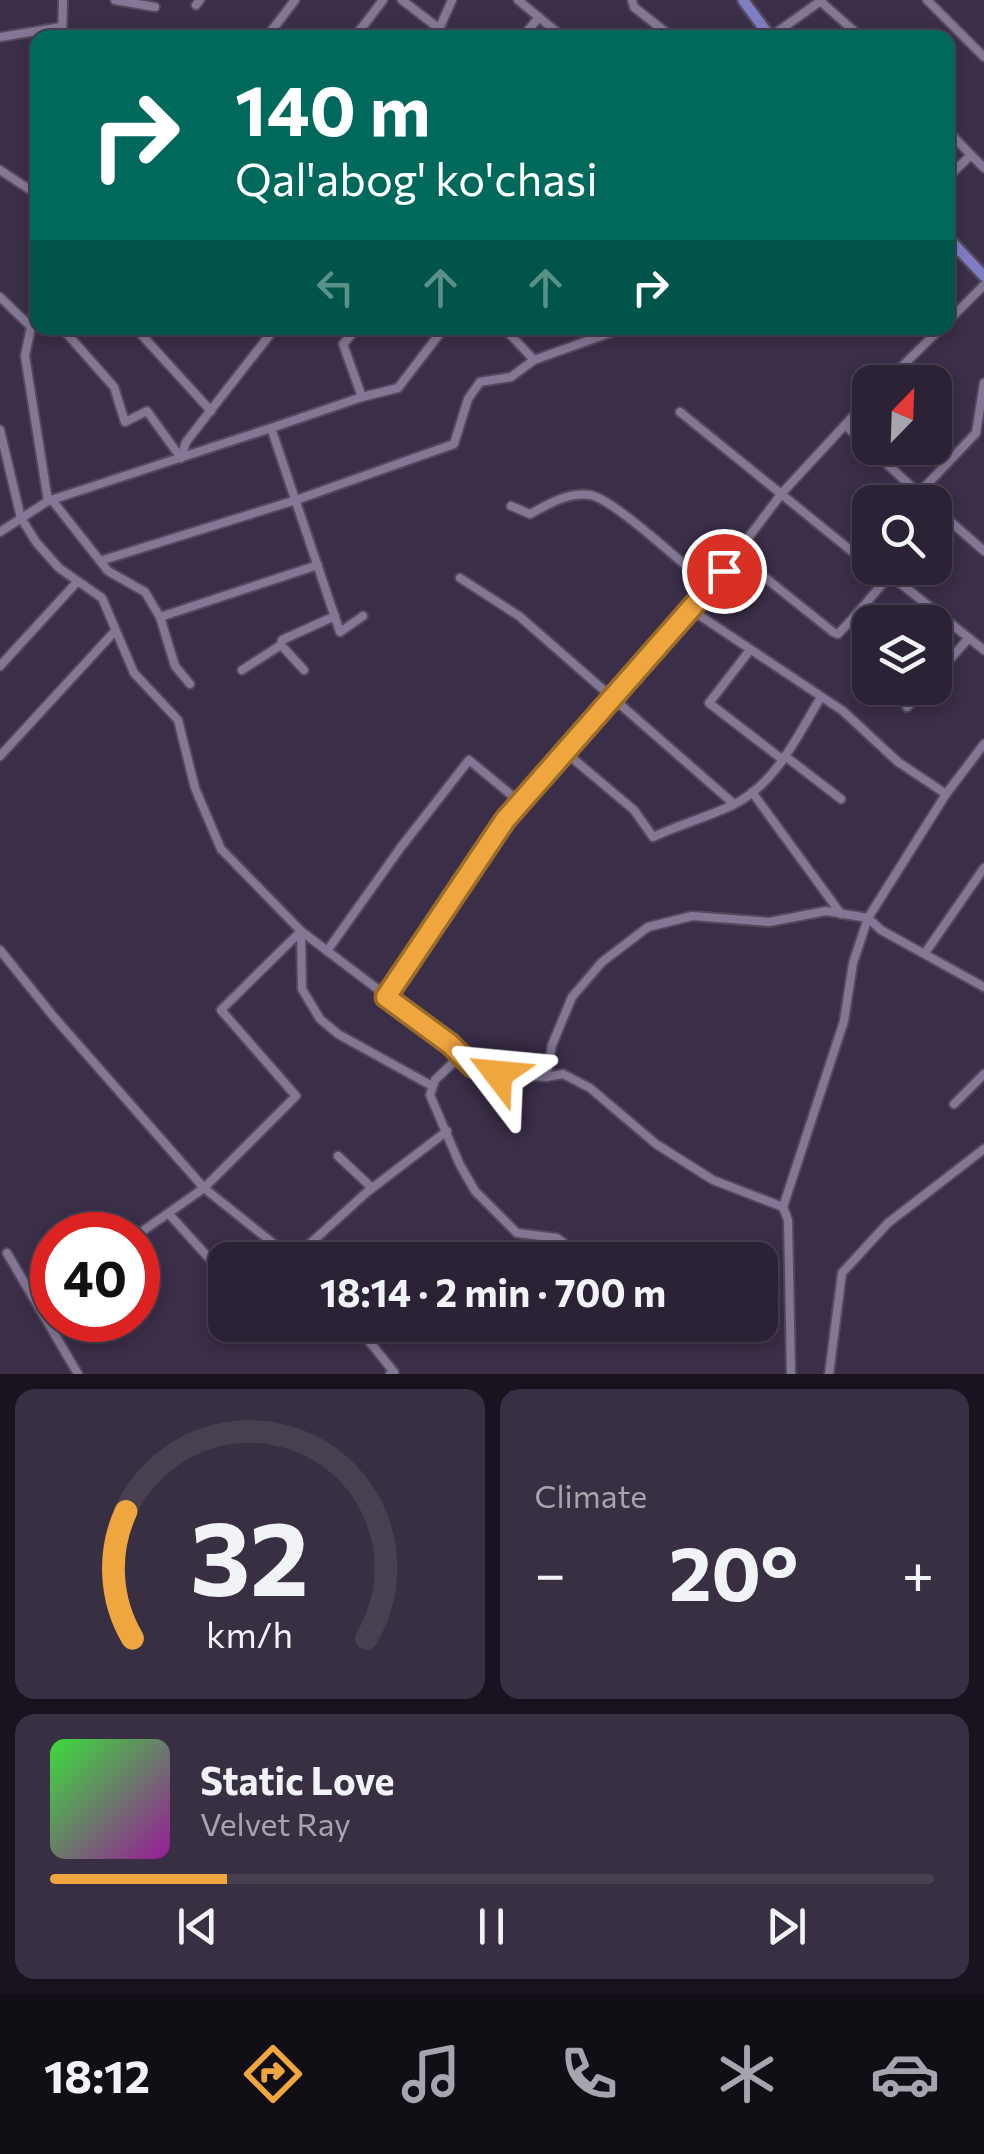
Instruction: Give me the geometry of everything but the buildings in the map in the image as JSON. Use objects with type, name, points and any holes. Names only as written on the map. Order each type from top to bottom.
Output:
[{"type":"main road","points":[[743,0],[765,30]]},
{"type":"main road","points":[[955,245],[984,276]]},
{"type":"street","points":[[61,30],[62,0]]},
{"type":"street","points":[[116,0],[155,7]]},
{"type":"street","points":[[272,30],[295,0]]},
{"type":"street","points":[[360,30],[383,0]]},
{"type":"street","points":[[402,0],[434,30]]},
{"type":"street","points":[[440,30],[452,0]]},
{"type":"street","points":[[518,0],[554,30]]},
{"type":"street","points":[[632,0],[634,7],[662,30]]},
{"type":"street","points":[[779,30],[820,0],[853,30]]},
{"type":"street","points":[[927,0],[984,57]]},
{"type":"street","points":[[528,30],[538,17]]},
{"type":"street","points":[[0,38],[30,35]]},
{"type":"street","points":[[955,138],[984,168]]},
{"type":"street","points":[[955,170],[971,155]]},
{"type":"street","points":[[0,170],[30,189]]},
{"type":"street","points":[[955,314],[984,285]]},
{"type":"street","points":[[0,297],[30,326]]},
{"type":"street","points":[[30,332],[25,356],[50,500],[108,571],[144,592],[160,618],[175,666],[190,684]]},
{"type":"street","points":[[68,335],[114,386],[125,422],[146,411],[181,458]]},
{"type":"street","points":[[141,335],[211,411]]},
{"type":"street","points":[[181,458],[186,442],[270,335]]},
{"type":"street","points":[[351,335],[343,344],[362,397]]},
{"type":"street","points":[[0,532],[50,500],[398,388],[439,335]]},
{"type":"street","points":[[511,335],[534,360]]},
{"type":"street","points":[[100,560],[296,500],[454,444],[468,399],[480,382],[512,377],[534,360],[604,335]]},
{"type":"street","points":[[903,365],[934,335]]},
{"type":"street","points":[[927,485],[976,433],[984,383]]},
{"type":"street","points":[[680,412],[852,551]]},
{"type":"street","points":[[386,997],[505,820],[737,556],[782,493],[852,417]]},
{"type":"street","points":[[845,425],[908,485]]},
{"type":"street","points":[[271,428],[340,632],[363,616]]},
{"type":"street","points":[[1,435],[21,518],[59,568],[102,598],[134,673],[178,720],[195,788],[221,849],[302,931],[450,1044],[472,1066],[498,1074],[563,1074],[590,1088],[656,1144],[714,1180],[783,1207]]},
{"type":"street","points":[[511,506],[530,514],[562,497],[593,495],[621,513],[710,587]]},
{"type":"street","points":[[952,523],[984,552]]},
{"type":"street","points":[[737,556],[833,632],[838,634],[852,619]]},
{"type":"street","points":[[160,618],[318,565]]},
{"type":"street","points":[[460,578],[519,616],[734,804]]},
{"type":"street","points":[[0,666],[78,582]]},
{"type":"street","points":[[864,605],[881,585]]},
{"type":"street","points":[[902,585],[968,640],[983,647]]},
{"type":"street","points":[[690,610],[843,711],[898,762],[946,794]]},
{"type":"street","points":[[242,670],[282,640],[334,616]]},
{"type":"street","points":[[0,756],[115,631]]},
{"type":"street","points":[[952,657],[968,640]]},
{"type":"street","points":[[280,645],[304,670]]},
{"type":"street","points":[[750,650],[709,703],[841,800]]},
{"type":"street","points":[[565,752],[634,810],[653,838],[734,804],[752,792],[784,758],[821,697]]},
{"type":"street","points":[[791,1374],[788,1220],[783,1207],[844,1021],[853,963],[868,918],[946,794],[984,744]]},
{"type":"street","points":[[328,951],[400,846],[469,760],[521,803]]},
{"type":"street","points":[[752,792],[841,914]]},
{"type":"street","points":[[925,953],[984,868]]},
{"type":"street","points":[[546,1077],[552,1046],[572,997],[602,962],[648,927],[692,916],[769,922],[826,911],[868,918],[881,930],[982,983]]},
{"type":"street","points":[[302,931],[302,989],[320,1019],[338,1034],[432,1086]]},
{"type":"street","points":[[160,1220],[204,1188],[296,1096],[222,1010],[302,931]]},
{"type":"street","points":[[0,950],[64,1030],[204,1188],[272,1242]]},
{"type":"street","points":[[460,1056],[434,1080],[430,1095],[460,1165],[475,1190],[517,1233],[562,1242]]},
{"type":"street","points":[[954,1104],[984,1074]]},
{"type":"street","points":[[313,1242],[372,1188],[447,1131]]},
{"type":"street","points":[[829,1374],[842,1273],[888,1223],[984,1149]]},
{"type":"street","points":[[338,1156],[372,1188]]},
{"type":"street","points":[[169,1214],[208,1257]]},
{"type":"street","points":[[7,1253],[30,1289]]},
{"type":"street","points":[[60,1342],[78,1374]]},
{"type":"street","points":[[370,1342],[394,1372],[390,1374]]},
{"type":"route","points":[[498,1074],[472,1066],[450,1044],[386,997],[505,820],[724,571]]}]
